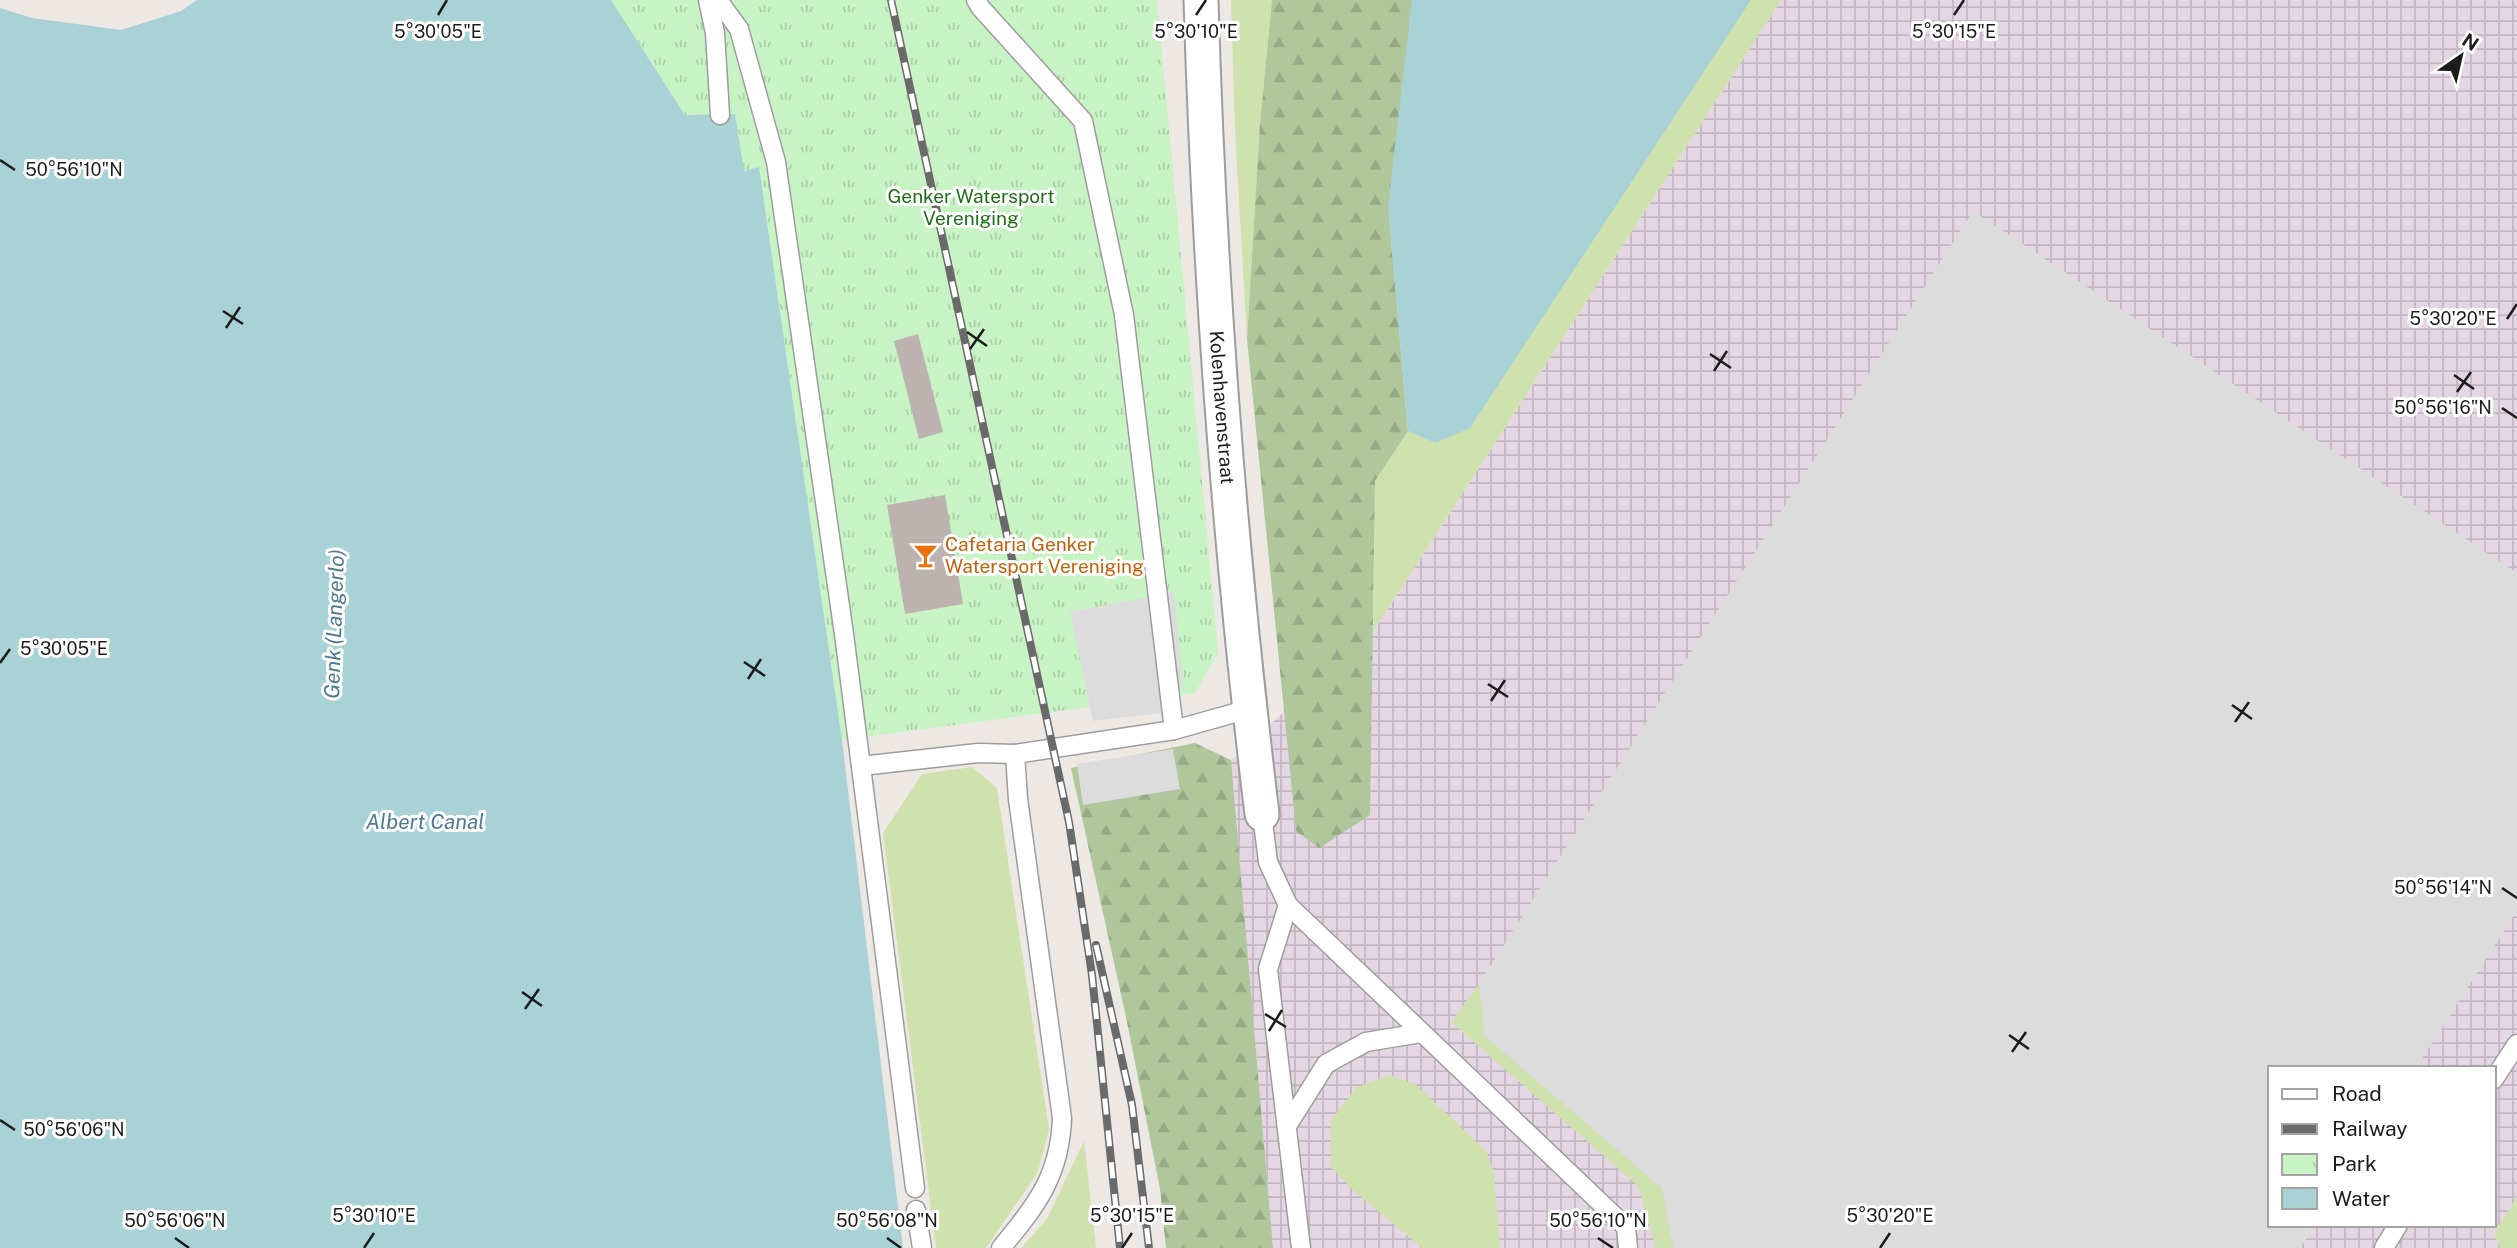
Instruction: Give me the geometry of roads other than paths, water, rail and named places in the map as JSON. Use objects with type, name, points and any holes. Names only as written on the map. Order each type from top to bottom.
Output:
[{"type":"street","name":"Kolenhavenstraat","points":[[1201,0],[1205,131],[1222,411],[1249,709],[1262,814]]},
{"type":"lane","points":[[708,0],[715,33],[720,115]]},
{"type":"lane","points":[[718,0],[739,29],[776,162],[861,766],[915,1188]]},
{"type":"lane","points":[[976,0],[1083,121],[1124,315],[1174,730]]},
{"type":"lane","points":[[861,766],[978,753],[1015,754],[1174,730],[1249,709]]},
{"type":"lane","points":[[1001,1248],[1033,1209],[1046,1188],[1061,1143],[1062,1118],[1018,799],[1015,754]]},
{"type":"lane","points":[[1262,814],[1268,862],[1288,905],[1626,1227],[1628,1248]]},
{"type":"lane","points":[[1288,905],[1268,969],[1301,1248]]},
{"type":"lane","points":[[1287,1126],[1326,1064],[1366,1042],[1422,1033]]},
{"type":"lane","points":[[2496,1076],[2517,1044]]},
{"type":"lane","points":[[916,1210],[922,1248]]},
{"type":"lane","points":[[2384,1248],[2398,1227]]},
{"type":"water","name":"Albert Canal","points":[[197,0],[611,0],[685,115],[735,114],[744,171],[759,167],[842,740],[903,1248],[0,1248],[0,8],[32,18],[121,30],[181,11]]},
{"type":"water","points":[[1412,0],[1751,0],[1470,428],[1435,443],[1408,431],[1388,207]]},
{"type":"railway","points":[[891,0],[1069,822],[1092,975],[1120,1248]]},
{"type":"railway","points":[[1096,945],[1132,1105],[1149,1248]]},
{"type":"place","name":"Cafetaria Genker Watersport Vereniging","points":[[925,555]]},
{"type":"park label","name":"Genker Watersport Vereniging","points":[[971,207]]},
{"type":"water label","name":"Genk (Langerlo)","points":[[334,624]]}]
